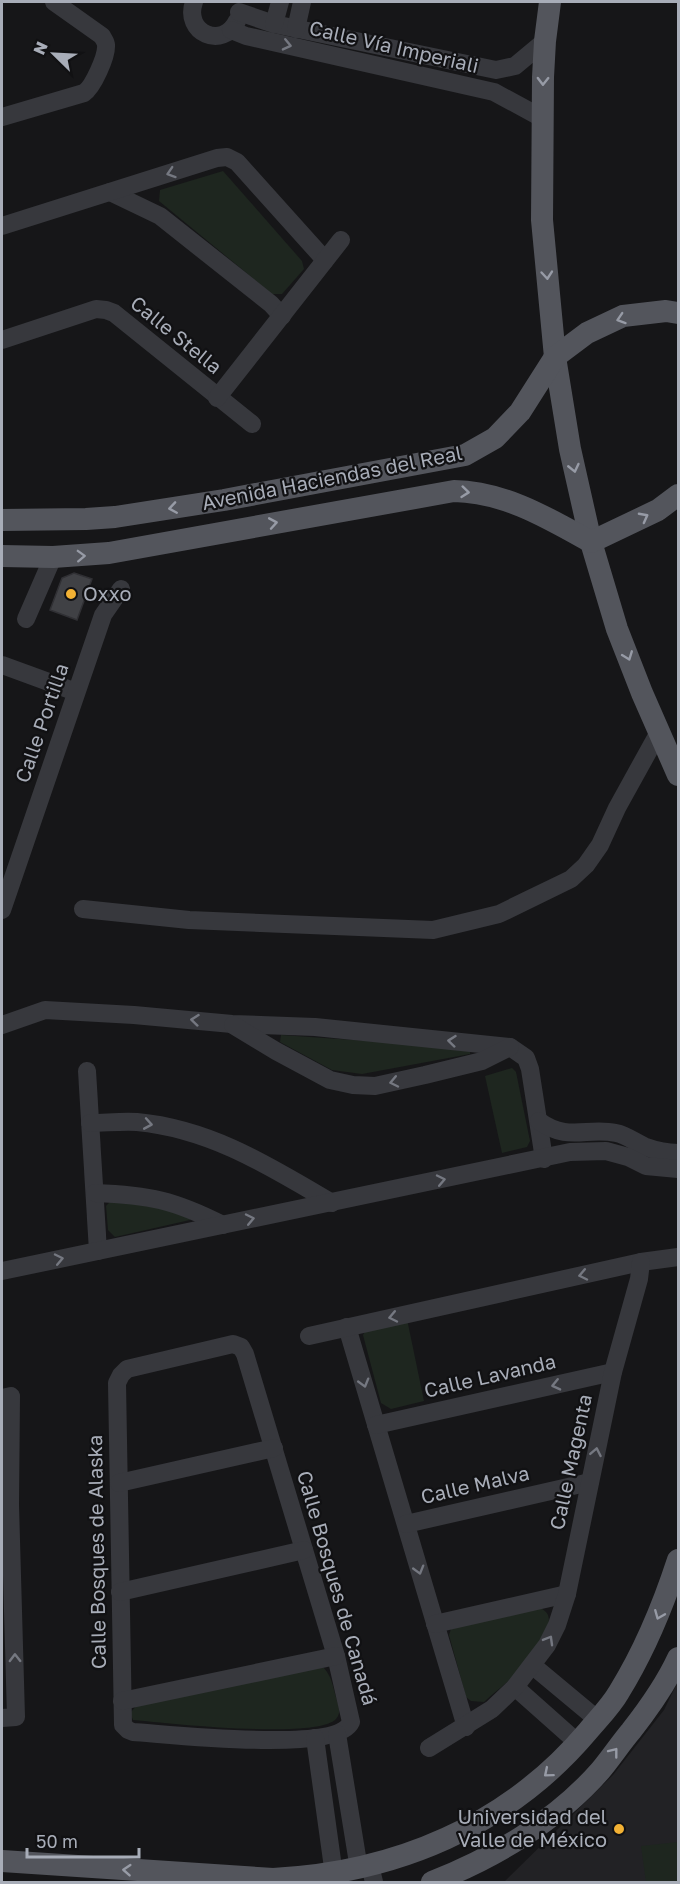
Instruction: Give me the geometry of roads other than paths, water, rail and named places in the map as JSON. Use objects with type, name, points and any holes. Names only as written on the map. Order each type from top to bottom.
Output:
[{"type":"main road","points":[[550,2],[545,41],[542,118],[542,220],[555,357],[570,449],[591,542],[617,628],[678,774]]},
{"type":"main road","name":"Avenida Haciendas del Real","points":[[2,520],[115,517],[224,500],[465,455],[495,438],[520,412],[555,357],[587,333],[623,316],[666,311],[678,313]]},
{"type":"main road","name":"Avenida Haciendas del Real","points":[[2,556],[52,557],[110,553],[454,491],[468,491],[509,501],[538,513],[591,542]]},
{"type":"main road","points":[[591,542],[658,510],[678,495]]},
{"type":"main road","points":[[224,500],[229,531]]},
{"type":"main road","points":[[2,1861],[234,1878],[334,1878],[368,1873],[432,1845],[516,1798],[552,1770],[598,1720],[618,1694],[646,1646],[678,1560]]},
{"type":"main road","points":[[432,1882],[483,1859],[529,1832],[559,1809],[599,1772],[644,1714],[670,1675],[678,1658]]},
{"type":"street","points":[[2,99],[8,115],[89,90],[105,52],[106,43],[102,36],[54,2]]},
{"type":"street","points":[[274,24],[280,2]]},
{"type":"street","points":[[296,28],[302,2]]},
{"type":"street","name":"Calle Vía Imperiali","points":[[190,4],[192,18],[201,31],[216,36],[231,30],[235,25],[238,7],[274,24],[496,70],[514,66],[545,41]]},
{"type":"street","name":"Calle Vía Imperiali","points":[[231,30],[246,36],[494,92],[542,118]]},
{"type":"street","points":[[494,92],[496,70]]},
{"type":"street","points":[[2,226],[217,158],[227,157],[237,162],[325,260]]},
{"type":"street","points":[[110,192],[160,216],[271,304],[282,316]]},
{"type":"street","name":"Calle Stella","points":[[217,398],[340,240]]},
{"type":"street","name":"Calle Stella","points":[[2,340],[96,309],[106,310],[114,313],[252,424]]},
{"type":"street","points":[[26,618],[52,557]]},
{"type":"street","name":"Calle Portilla","points":[[2,910],[103,615],[121,589]]},
{"type":"street","points":[[2,665],[76,692]]},
{"type":"street","points":[[83,909],[189,920],[432,930],[499,914],[571,879],[586,865],[600,845],[617,808],[659,732]]},
{"type":"street","points":[[2,1025],[45,1010],[232,1024],[315,1027],[510,1047],[526,1058],[530,1069],[544,1159]]},
{"type":"street","points":[[232,1024],[310,1070],[330,1080],[352,1085],[375,1086],[425,1075],[482,1061],[510,1047]]},
{"type":"street","points":[[87,1071],[98,1251]]},
{"type":"street","points":[[539,1121],[550,1129],[562,1132],[602,1131],[619,1134],[648,1148],[678,1154]]},
{"type":"street","points":[[90,1123],[136,1122],[189,1131],[229,1145],[332,1203]]},
{"type":"street","points":[[2,1271],[570,1152],[606,1151],[628,1157],[646,1166],[678,1169]]},
{"type":"street","points":[[95,1193],[133,1194],[160,1199],[191,1209],[223,1225]]},
{"type":"street","points":[[309,1336],[641,1262],[678,1257]]},
{"type":"street","name":"Calle Magenta","points":[[429,1748],[492,1709],[515,1687],[547,1645],[557,1625],[567,1594],[613,1372],[639,1280],[641,1262]]},
{"type":"street","points":[[347,1327],[466,1727]]},
{"type":"street","name":"Calle Bosques de Canadá","points":[[121,1375],[127,1370],[233,1344],[241,1347],[274,1448],[336,1656],[351,1718],[348,1728],[337,1734]]},
{"type":"street","name":"Calle Lavanda","points":[[376,1425],[613,1372]]},
{"type":"street","name":"Calle Bosques de Alaska","points":[[121,1375],[117,1383],[122,1720],[125,1728],[132,1732],[263,1740],[315,1738]]},
{"type":"street","points":[[2,1398],[11,1396],[6,1506],[8,1612],[16,1717],[2,1718]]},
{"type":"street","points":[[119,1483],[274,1448]]},
{"type":"street","name":"Calle Malva","points":[[406,1524],[590,1482]]},
{"type":"street","points":[[120,1592],[304,1550]]},
{"type":"street","points":[[435,1624],[567,1594]]},
{"type":"street","points":[[122,1701],[336,1656]]},
{"type":"street","points":[[532,1665],[598,1720]]},
{"type":"street","points":[[515,1687],[578,1743]]},
{"type":"street","points":[[334,1878],[315,1738],[337,1734],[368,1873]]},
{"type":"place","name":"Oxxo","points":[[71,594]]},
{"type":"place","name":"Universidad del Valle de México","points":[[619,1829]]}]
